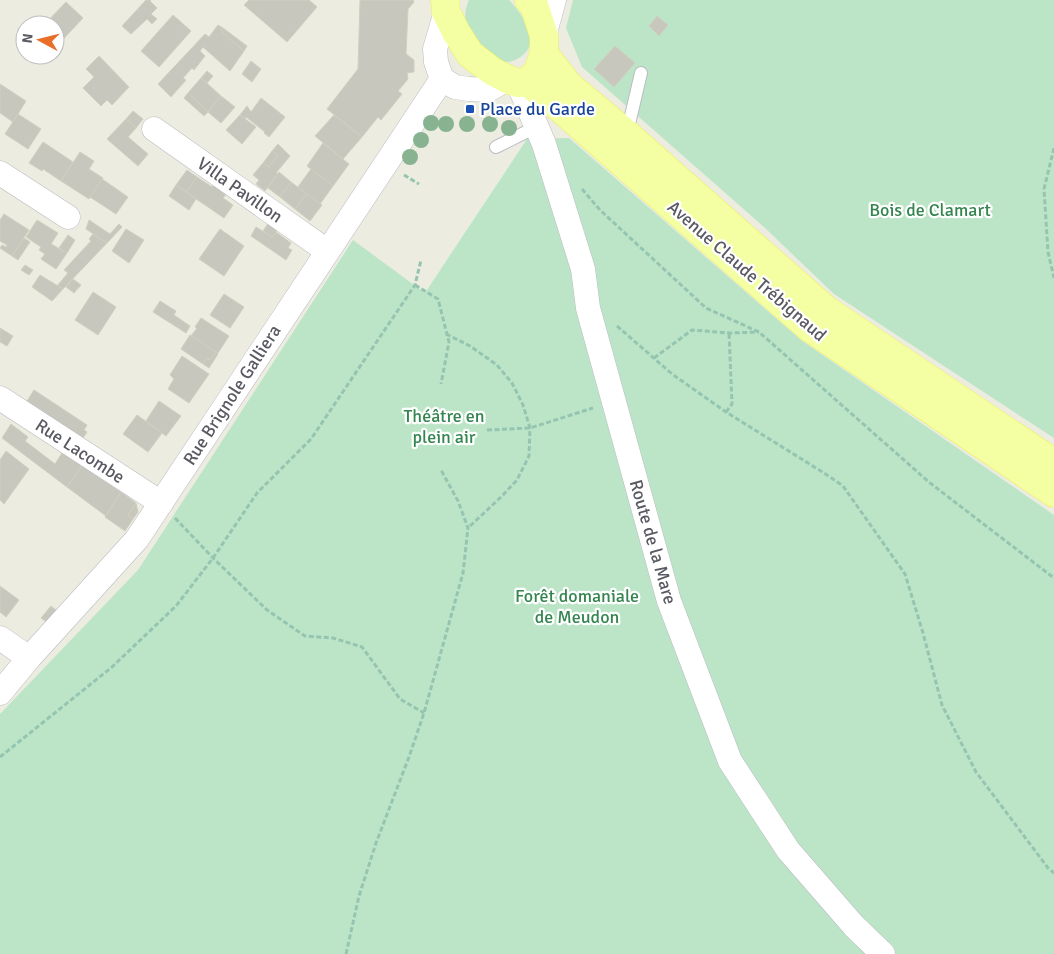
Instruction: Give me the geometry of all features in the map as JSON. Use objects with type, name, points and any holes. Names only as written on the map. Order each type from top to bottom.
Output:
[{"type":"main road","points":[[445,6],[456,32],[470,54],[492,71],[517,81],[538,71],[544,45],[534,5],[529,0]]},
{"type":"main road","name":"Avenue Claude Trébignaud","points":[[544,45],[569,86],[826,310],[1054,463]]},
{"type":"main road","name":"Avenue Claude Trébignaud","points":[[517,81],[559,107],[810,328],[1054,493]]},
{"type":"street","points":[[544,45],[554,0]]},
{"type":"street","points":[[445,6],[435,49],[436,62],[442,78],[455,87],[488,90],[517,81]]},
{"type":"street","name":"Rue Brignole Galliera","points":[[0,693],[29,658],[137,539],[442,78]]},
{"type":"street","name":"Route de la Mare","points":[[517,81],[544,144],[583,269],[588,308],[669,601],[730,761],[788,850],[854,926],[883,954]]},
{"type":"street","name":"Villa Pavillon","points":[[154,129],[327,252]]},
{"type":"street","points":[[0,173],[68,217]]},
{"type":"street","name":"Rue Lacombe","points":[[0,398],[161,503]]},
{"type":"street","points":[[0,638],[29,658]]},
{"type":"lane","points":[[620,129],[630,120],[641,73]]},
{"type":"lane","points":[[496,147],[536,127]]},
{"type":"path","points":[[1054,148],[1044,189],[1048,252],[1054,278]]},
{"type":"path","points":[[581,188],[600,210],[706,308],[759,332],[930,483],[1054,578]]},
{"type":"path","points":[[0,757],[112,667],[176,606],[213,558],[257,494],[311,440],[415,284],[421,260]]},
{"type":"path","points":[[415,284],[438,299],[448,342],[441,384]]},
{"type":"path","points":[[588,308],[616,326],[672,374],[726,412],[824,472],[843,486],[906,574],[942,704],[976,772],[1048,868],[1054,873]]},
{"type":"path","points":[[653,358],[692,330],[730,333],[759,332]]},
{"type":"path","points":[[726,412],[732,404],[730,333]]},
{"type":"path","points":[[446,334],[470,346],[497,365],[512,383],[524,405],[530,428],[529,456],[517,480],[501,498],[468,528]]},
{"type":"path","points":[[487,430],[530,428],[614,401]]},
{"type":"path","points":[[346,954],[359,896],[376,842],[424,713],[464,573],[468,528],[458,501],[441,470]]},
{"type":"path","points":[[161,503],[213,558],[267,610],[305,636],[333,638],[362,648],[400,699],[424,713]]},
{"type":"green space","points":[[469,0],[509,0],[524,19],[530,33],[531,41],[529,48],[524,54],[516,60],[507,62],[489,53],[472,34],[466,23],[465,17]]},
{"type":"green space","name":"Bois de Clamart","points":[[573,0],[1054,0],[1054,438],[834,294],[764,227],[582,67],[566,28]]},
{"type":"green space","name":"Forêt domaniale de Meudon","points":[[569,138],[801,340],[1054,515],[1054,954],[0,954],[0,714],[138,570],[353,240],[425,293],[527,139]]},
{"type":"building","points":[[146,0],[151,0],[157,8],[151,14],[157,19],[152,24],[147,19],[131,34],[122,26]]},
{"type":"building","points":[[249,0],[309,0],[317,7],[287,42],[244,5]]},
{"type":"building","points":[[360,0],[413,0],[414,2],[408,9],[406,54],[414,60],[414,72],[407,73],[408,79],[398,91],[402,94],[381,120],[378,117],[362,137],[327,109],[358,69]]},
{"type":"building","points":[[66,2],[83,18],[65,37],[65,15],[54,15]]},
{"type":"building","points":[[173,15],[191,31],[159,67],[141,51]]},
{"type":"building","points":[[657,16],[668,25],[659,36],[649,26]]},
{"type":"building","points":[[218,25],[223,28],[221,31],[244,51],[230,71],[203,47],[200,51],[205,56],[194,70],[192,68],[183,78],[186,80],[171,97],[158,84],[205,34],[209,37]]},
{"type":"building","points":[[223,28],[247,46],[244,51],[221,31]]},
{"type":"building","points":[[615,46],[635,63],[614,87],[594,69]]},
{"type":"building","points":[[99,56],[129,87],[112,105],[107,100],[101,106],[83,88],[94,77],[86,69]]},
{"type":"building","points":[[251,61],[261,69],[252,82],[242,74]]},
{"type":"building","points":[[207,71],[213,76],[207,83],[201,78]]},
{"type":"building","points":[[201,78],[221,96],[208,112],[188,93]]},
{"type":"building","points":[[0,84],[26,101],[13,122],[0,113]]},
{"type":"building","points":[[188,93],[208,112],[204,116],[184,98]]},
{"type":"building","points":[[221,96],[235,107],[221,123],[208,112]]},
{"type":"building","points":[[261,98],[285,117],[269,137],[246,117],[245,119],[240,115],[247,106],[251,112]]},
{"type":"building","points":[[133,111],[143,119],[136,128],[126,119]]},
{"type":"building","points":[[18,114],[41,129],[28,149],[5,134]]},
{"type":"building","points":[[240,115],[256,127],[242,144],[226,130]]},
{"type":"building","points":[[334,115],[362,137],[343,159],[315,136]]},
{"type":"building","points":[[126,119],[136,128],[128,137],[148,154],[138,166],[107,139]]},
{"type":"building","points":[[43,142],[73,162],[61,181],[43,169],[42,171],[29,163]]},
{"type":"building","points":[[323,143],[349,164],[333,186],[307,166]]},
{"type":"building","points":[[278,144],[290,156],[276,173],[278,174],[265,191],[256,184],[259,180],[253,175],[263,163],[269,167],[278,156],[272,151]]},
{"type":"building","points":[[272,151],[278,156],[269,167],[263,163]]},
{"type":"building","points":[[80,152],[94,161],[89,169],[103,178],[89,199],[61,181]]},
{"type":"building","points":[[311,169],[333,186],[320,204],[298,187]]},
{"type":"building","points":[[187,170],[197,177],[186,192],[176,185]]},
{"type":"building","points":[[279,172],[291,182],[280,197],[268,188]]},
{"type":"building","points":[[197,177],[212,187],[214,184],[227,193],[223,198],[233,205],[224,218],[186,192]]},
{"type":"building","points":[[102,179],[128,197],[116,214],[90,197]]},
{"type":"building","points":[[291,182],[307,194],[295,209],[280,197]]},
{"type":"building","points":[[176,185],[196,199],[189,210],[169,196]]},
{"type":"building","points":[[307,194],[322,205],[310,221],[295,209]]},
{"type":"building","points":[[4,214],[29,230],[12,256],[0,248],[2,245],[6,247],[7,245],[0,241],[0,220]]},
{"type":"building","points":[[37,220],[58,233],[51,244],[67,253],[56,269],[41,259],[45,254],[39,250],[41,247],[26,237]]},
{"type":"building","points":[[89,220],[110,234],[119,224],[122,227],[107,243],[86,229]]},
{"type":"building","points":[[269,222],[278,229],[272,237],[263,231]]},
{"type":"building","points":[[256,227],[272,237],[276,232],[291,243],[288,248],[292,250],[286,260],[251,236]]},
{"type":"building","points":[[126,229],[144,240],[129,263],[112,251]]},
{"type":"building","points":[[220,229],[244,246],[224,276],[199,259]]},
{"type":"building","points":[[93,234],[107,243],[63,289],[57,286],[68,273],[64,270],[91,241],[89,239]]},
{"type":"building","points":[[68,235],[75,240],[67,253],[59,248]]},
{"type":"building","points":[[24,238],[30,242],[18,260],[12,256]]},
{"type":"building","points":[[25,265],[33,270],[29,275],[21,270]]},
{"type":"building","points":[[40,275],[63,289],[52,301],[32,287]]},
{"type":"building","points":[[73,279],[81,285],[74,293],[66,287]]},
{"type":"building","points":[[93,292],[116,307],[98,335],[75,320]]},
{"type":"building","points":[[224,294],[244,307],[230,328],[210,315]]},
{"type":"building","points":[[160,301],[176,311],[174,315],[190,326],[186,333],[153,312]]},
{"type":"building","points":[[201,318],[229,336],[218,353],[191,336]]},
{"type":"building","points":[[0,328],[13,336],[7,346],[0,342]]},
{"type":"building","points":[[190,335],[216,352],[210,360],[207,358],[203,364],[181,349]]},
{"type":"building","points":[[216,352],[218,354],[209,368],[203,364],[207,358],[210,360]]},
{"type":"building","points":[[182,356],[209,374],[189,403],[168,389],[174,379],[170,375]]},
{"type":"building","points":[[34,390],[87,425],[84,430],[87,432],[83,438],[27,401]]},
{"type":"building","points":[[159,401],[181,416],[166,436],[146,421]]},
{"type":"building","points":[[137,415],[162,433],[148,452],[123,434]]},
{"type":"building","points":[[11,424],[28,437],[25,441],[55,464],[62,453],[82,466],[67,487],[2,438]]},
{"type":"building","points":[[6,451],[29,469],[4,504],[0,500],[0,460]]},
{"type":"building","points":[[82,466],[121,492],[106,516],[67,487]]},
{"type":"building","points":[[121,492],[136,503],[128,515],[133,519],[125,531],[105,517]]},
{"type":"building","points":[[136,503],[138,512],[133,519],[128,515]]},
{"type":"building","points":[[0,586],[19,600],[6,617],[0,612]]},
{"type":"building","points":[[51,606],[57,611],[48,623],[41,618]]},
{"type":"place","name":"Place du Garde","points":[[470,109]]},
{"type":"park label","name":"Théâtre en plein air","points":[[444,426]]}]
